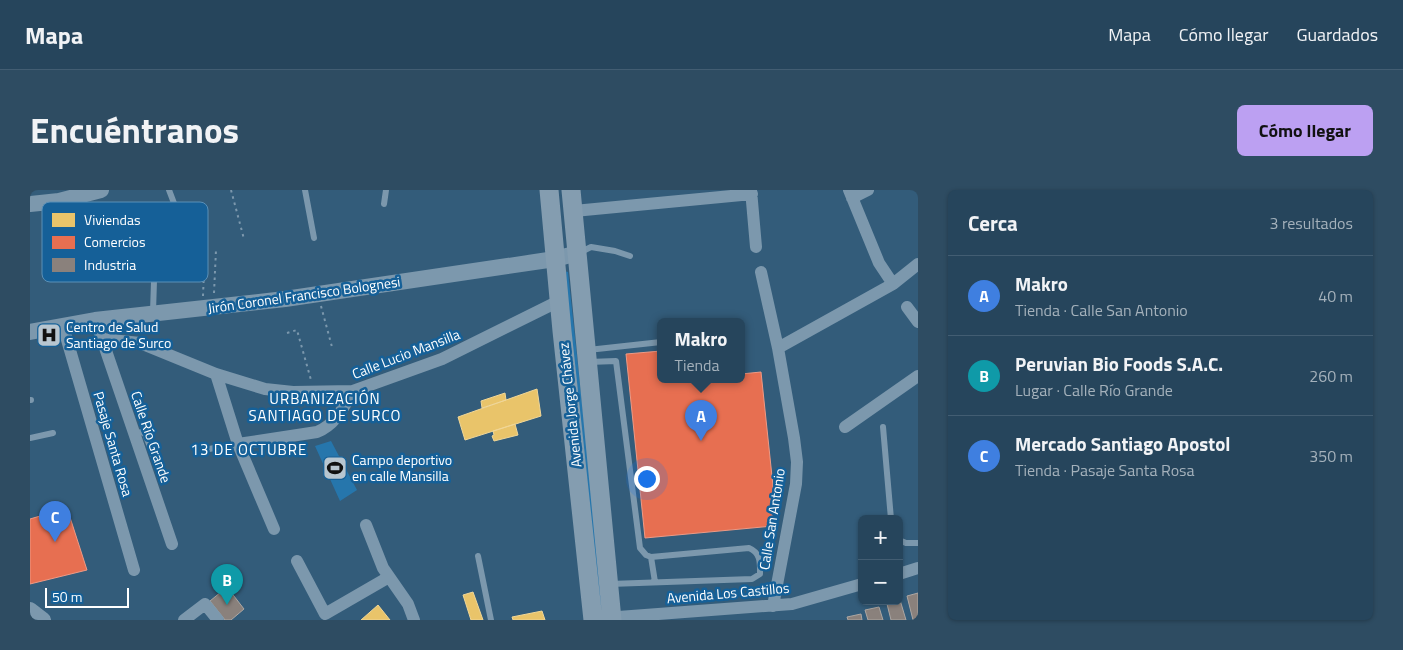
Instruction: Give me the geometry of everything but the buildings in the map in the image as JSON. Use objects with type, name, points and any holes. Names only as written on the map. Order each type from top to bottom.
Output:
[{"type":"main road","name":"Avenida Jorge Chávez","points":[[549,190],[559,300],[602,619]]},
{"type":"main road","name":"Avenida Jorge Chávez","points":[[571,190],[608,584],[602,619]]},
{"type":"street","points":[[30,204],[57,196],[79,196],[101,190]]},
{"type":"street","points":[[868,190],[851,194],[879,263],[893,284]]},
{"type":"street","points":[[574,211],[666,195],[751,192],[756,247]]},
{"type":"street","name":"Jirón Coronel Francisco Bolognesi","points":[[30,332],[95,320],[317,294],[555,259],[578,253]]},
{"type":"street","points":[[778,348],[893,284],[918,264]]},
{"type":"street","name":"Calle San Antonio","points":[[762,272],[794,438],[796,469],[796,484],[773,606]]},
{"type":"street","name":"Calle Lucio Mansilla","points":[[102,339],[136,342],[216,374],[265,389],[315,392],[353,391],[442,359],[559,300]]},
{"type":"street","points":[[907,307],[918,322]]},
{"type":"street","points":[[95,320],[102,339]]},
{"type":"street","name":"Pasaje Santa Rosa","points":[[63,326],[134,570]]},
{"type":"street","name":"Calle Río Grande","points":[[102,339],[172,544]]},
{"type":"street","points":[[216,374],[238,444],[274,529]]},
{"type":"street","points":[[845,427],[918,376]]},
{"type":"street","points":[[238,444],[317,432],[327,428],[335,420],[353,391]]},
{"type":"street","points":[[366,525],[383,568],[408,604],[414,620]]},
{"type":"street","points":[[297,561],[325,614],[389,577]]},
{"type":"street","points":[[903,573],[918,568]]},
{"type":"street","name":"Avenida Los Castillos","points":[[602,619],[792,604],[858,585]]},
{"type":"street","points":[[184,620],[205,604],[218,620]]},
{"type":"street","points":[[30,610],[43,620]]},
{"type":"lane","points":[[169,190],[174,202]]},
{"type":"lane","points":[[305,190],[314,238]]},
{"type":"lane","points":[[384,204],[386,190]]},
{"type":"lane","points":[[578,253],[591,247],[630,256]]},
{"type":"lane","points":[[152,314],[154,282]]},
{"type":"lane","points":[[588,356],[657,343]]},
{"type":"lane","points":[[588,356],[616,361],[640,548],[646,555],[651,557],[749,548],[754,550],[760,559],[760,574],[752,579],[608,584]]},
{"type":"lane","points":[[883,426],[891,515]]},
{"type":"lane","points":[[134,434],[142,432],[145,434],[156,462]]},
{"type":"lane","points":[[30,438],[53,433]]},
{"type":"lane","points":[[203,450],[238,444]]},
{"type":"lane","points":[[903,542],[906,544],[918,543]]},
{"type":"lane","points":[[478,556],[491,620]]},
{"type":"lane","points":[[651,557],[655,582]]},
{"type":"path","points":[[231,190],[244,239]]},
{"type":"path","points":[[79,196],[80,202]]},
{"type":"path","points":[[208,308],[216,250]]},
{"type":"path","points":[[207,282],[208,308]]},
{"type":"path","points":[[317,294],[332,347]]},
{"type":"path","points":[[287,333],[298,330],[315,392]]},
{"type":"shaded area","points":[[564,271],[568,272],[604,607],[597,607]]},
{"type":"shaded area","name":"Campo deportivo en calle Mansilla","points":[[331,441],[357,490],[340,501],[315,446]]},
{"type":"place","name":"Centro de Salud Santiago de Surco","points":[[49,335]]},
{"type":"place","name":"Makro","points":[[701,441]]},
{"type":"place","name":"Campo deportivo en calle Mansilla","points":[[335,468]]},
{"type":"place","name":"Mercado Santiago Apostol","points":[[55,542]]},
{"type":"place","name":"Peruvian Bio Foods S.A.C.","points":[[227,605]]},
{"type":"district","name":"URBANIZACIÓN SANTIAGO DE SURCO","points":[[325,408]]},
{"type":"district","name":"13 DE OCTUBRE","points":[[249,450]]}]
